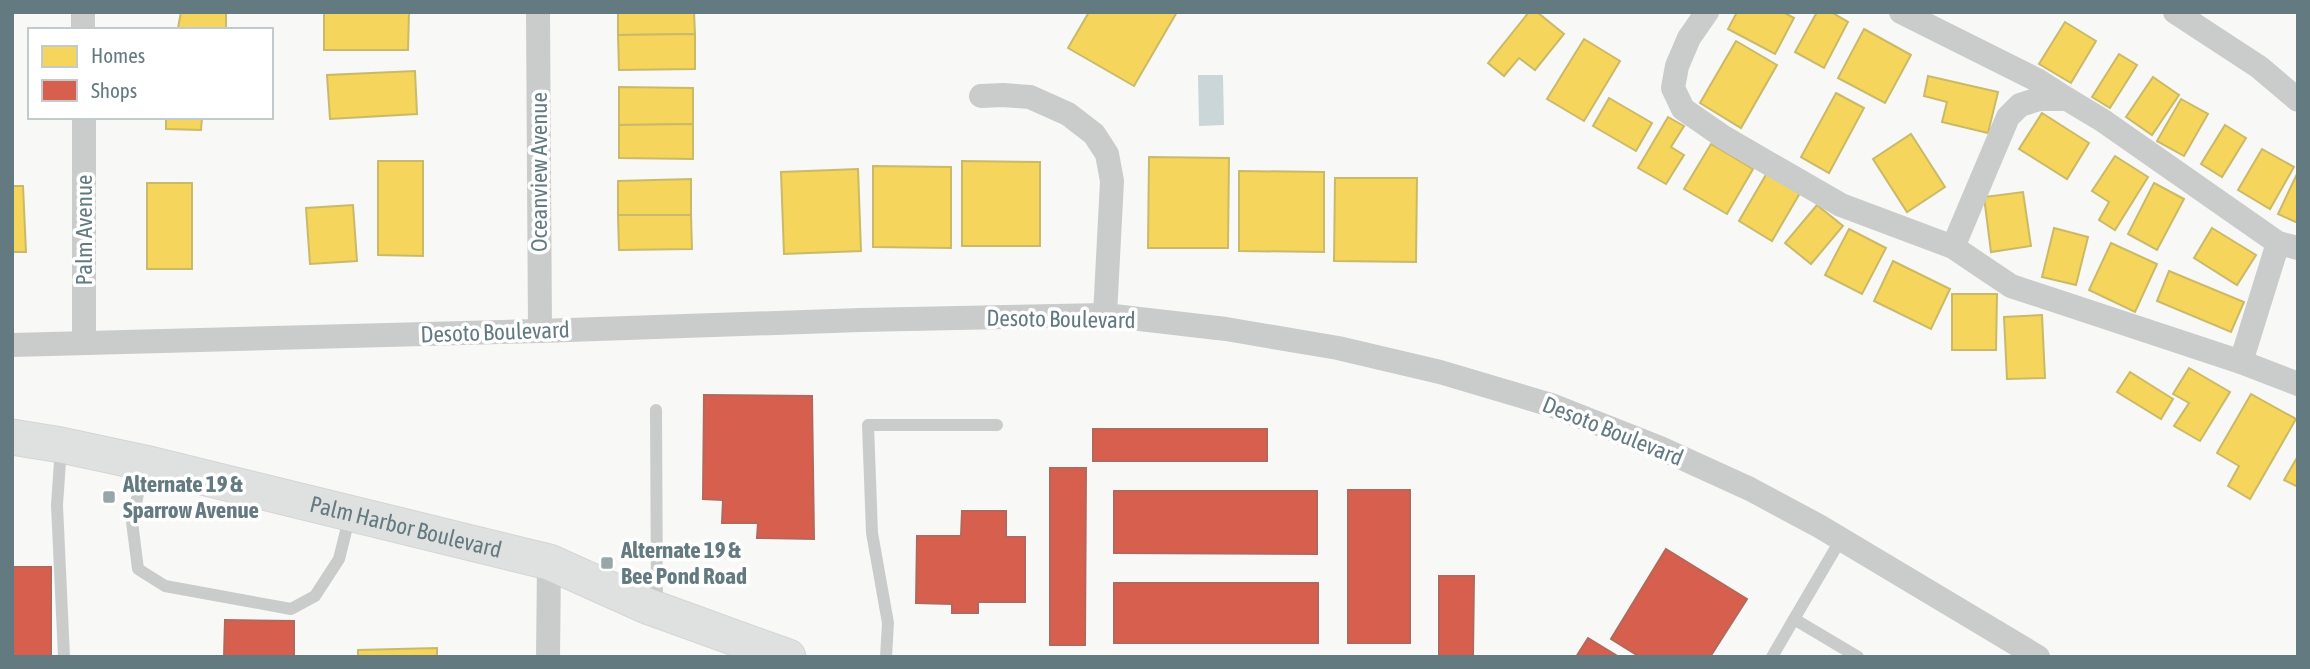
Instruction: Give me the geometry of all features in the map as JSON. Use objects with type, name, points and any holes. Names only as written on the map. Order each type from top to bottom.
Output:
[{"type":"main road","name":"Palm Harbor Boulevard","points":[[12,438],[61,445],[145,463],[549,562],[657,610],[788,657]]},
{"type":"street","name":"Oceanview Avenue","points":[[538,12],[540,331]]},
{"type":"street","points":[[1707,12],[1689,38],[1673,88],[1683,109],[1725,138],[1841,205],[1952,247],[2011,286],[2241,362],[2298,384]]},
{"type":"street","points":[[1901,12],[2039,81],[2102,120],[2288,246],[2241,362]]},
{"type":"street","points":[[2175,12],[2259,67],[2298,100]]},
{"type":"street","points":[[981,96],[1030,97],[1069,114],[1094,134],[1107,154],[1112,181],[1105,315]]},
{"type":"street","points":[[1952,247],[2008,117],[2020,105],[2039,99],[2067,99]]},
{"type":"street","name":"Palm Avenue","points":[[84,119],[84,343]]},
{"type":"street","name":"Desoto Boulevard","points":[[12,345],[1105,315],[1226,329],[1326,346],[1464,379],[1551,405],[1660,448],[1750,489],[1841,539],[2038,657]]},
{"type":"street","points":[[548,657],[549,562]]},
{"type":"lane","points":[[656,410],[657,610]]},
{"type":"lane","points":[[886,657],[888,623],[872,533],[868,425],[997,425]]},
{"type":"lane","points":[[61,445],[57,505],[64,657]]},
{"type":"lane","points":[[145,463],[132,522],[138,569],[165,586],[291,609],[315,596],[339,559],[350,513]]},
{"type":"lane","points":[[1772,657],[1841,539]]},
{"type":"lane","points":[[1794,619],[1858,657]]},
{"type":"shaded area","points":[[1198,75],[1223,75],[1224,125],[1199,126]]},
{"type":"building: Homes","points":[[181,12],[226,12],[226,28],[178,28]]},
{"type":"building: Homes","points":[[324,12],[409,12],[408,50],[324,50]]},
{"type":"building: Homes","points":[[618,12],[694,12],[695,34],[618,35]]},
{"type":"building: Homes","points":[[1089,12],[1177,12],[1134,86],[1068,48]]},
{"type":"building: Homes","points":[[1529,12],[1537,12],[1564,34],[1535,70],[1519,58],[1504,76],[1488,63]]},
{"type":"building: Homes","points":[[1737,12],[1783,12],[1794,18],[1775,54],[1728,29]]},
{"type":"building: Homes","points":[[1817,12],[1831,12],[1848,22],[1824,68],[1795,52]]},
{"type":"building: Homes","points":[[2065,22],[2096,41],[2071,83],[2039,64]]},
{"type":"building: Homes","points":[[1864,29],[1911,55],[1885,103],[1838,78]]},
{"type":"building: Homes","points":[[695,34],[695,69],[619,70],[618,35]]},
{"type":"building: Homes","points":[[1584,39],[1620,61],[1584,121],[1547,99]]},
{"type":"building: Homes","points":[[1736,41],[1777,65],[1741,128],[1700,103]]},
{"type":"building: Homes","points":[[2119,54],[2137,65],[2110,108],[2092,97]]},
{"type":"building: Homes","points":[[415,71],[417,114],[330,119],[327,75]]},
{"type":"building: Homes","points":[[1928,76],[1998,92],[1988,133],[1942,122],[1947,102],[1924,96]]},
{"type":"building: Homes","points":[[2153,77],[2179,95],[2152,135],[2126,117]]},
{"type":"building: Homes","points":[[619,87],[693,88],[693,124],[619,125]]},
{"type":"building: Homes","points":[[1836,93],[1864,108],[1829,173],[1801,157]]},
{"type":"building: Homes","points":[[1609,98],[1652,123],[1636,151],[1593,126]]},
{"type":"building: Homes","points":[[2181,99],[2208,114],[2184,156],[2157,141]]},
{"type":"building: Homes","points":[[2042,113],[2089,143],[2067,179],[2019,149]]},
{"type":"building: Homes","points":[[1668,117],[1684,126],[1671,147],[1684,155],[1666,184],[1638,168]]},
{"type":"building: Homes","points":[[166,119],[202,119],[201,130],[166,129]]},
{"type":"building: Homes","points":[[693,124],[693,159],[619,158],[619,125]]},
{"type":"building: Homes","points":[[2225,125],[2246,138],[2222,177],[2201,164]]},
{"type":"building: Homes","points":[[1911,134],[1945,187],[1907,212],[1873,159]]},
{"type":"building: Homes","points":[[1711,144],[1753,169],[1727,214],[1684,189]]},
{"type":"building: Homes","points":[[2262,149],[2294,167],[2270,209],[2238,190]]},
{"type":"building: Homes","points":[[2115,156],[2148,177],[2115,230],[2099,220],[2109,202],[2092,191]]},
{"type":"building: Homes","points":[[1149,157],[1229,158],[1228,248],[1148,248]]},
{"type":"building: Homes","points":[[378,161],[423,161],[423,256],[378,255]]},
{"type":"building: Homes","points":[[962,161],[1040,162],[1040,246],[962,246]]},
{"type":"building: Homes","points":[[873,166],[951,167],[951,248],[873,247]]},
{"type":"building: Homes","points":[[858,169],[861,251],[784,254],[781,172]]},
{"type":"building: Homes","points":[[1239,171],[1324,172],[1324,252],[1239,251]]},
{"type":"building: Homes","points":[[1767,173],[1800,193],[1772,241],[1739,221]]},
{"type":"building: Homes","points":[[2298,174],[2298,223],[2278,214]]},
{"type":"building: Homes","points":[[1335,178],[1417,178],[1416,262],[1334,261]]},
{"type":"building: Homes","points":[[691,179],[691,215],[618,215],[618,181]]},
{"type":"building: Homes","points":[[147,183],[192,183],[192,269],[147,269]]},
{"type":"building: Homes","points":[[2154,183],[2184,199],[2157,250],[2128,234]]},
{"type":"building: Homes","points":[[12,186],[23,186],[26,252],[12,252]]},
{"type":"building: Homes","points":[[2023,192],[2031,246],[1991,252],[1984,197]]},
{"type":"building: Homes","points":[[353,205],[357,261],[310,264],[306,208]]},
{"type":"building: Homes","points":[[1817,205],[1843,226],[1811,264],[1785,243]]},
{"type":"building: Homes","points":[[618,215],[691,215],[692,249],[619,250]]},
{"type":"building: Homes","points":[[2054,228],[2088,237],[2076,285],[2042,277]]},
{"type":"building: Homes","points":[[2212,228],[2256,255],[2237,285],[2194,258]]},
{"type":"building: Homes","points":[[1849,229],[1886,248],[1862,294],[1825,275]]},
{"type":"building: Homes","points":[[2111,243],[2157,264],[2135,312],[2089,290]]},
{"type":"building: Homes","points":[[1893,261],[1950,289],[1931,329],[1874,301]]},
{"type":"building: Homes","points":[[2169,271],[2244,302],[2231,332],[2157,301]]},
{"type":"building: Homes","points":[[1952,294],[1997,294],[1996,350],[1952,350]]},
{"type":"building: Homes","points":[[2042,315],[2045,378],[2007,379],[2004,317]]},
{"type":"building: Homes","points":[[2189,368],[2230,392],[2200,441],[2174,426],[2189,403],[2173,394]]},
{"type":"building: Homes","points":[[2130,372],[2173,399],[2161,419],[2117,392]]},
{"type":"building: Homes","points":[[2251,394],[2296,419],[2250,499],[2228,486],[2239,466],[2217,453]]},
{"type":"building: Homes","points":[[2298,456],[2298,487],[2284,480]]},
{"type":"building: Homes","points":[[437,648],[437,657],[358,657],[358,650]]},
{"type":"building: Shops","points":[[704,395],[812,396],[814,539],[757,538],[758,523],[722,523],[723,500],[703,499]]},
{"type":"building: Shops","points":[[1093,429],[1267,429],[1267,461],[1093,461]]},
{"type":"building: Shops","points":[[1050,468],[1086,468],[1085,645],[1050,645]]},
{"type":"building: Shops","points":[[1348,490],[1410,490],[1410,643],[1348,643]]},
{"type":"building: Shops","points":[[1114,491],[1317,491],[1317,554],[1114,553]]},
{"type":"building: Shops","points":[[962,511],[1006,511],[1006,537],[1025,537],[1025,602],[978,602],[978,613],[952,613],[952,604],[916,603],[917,536],[961,536]]},
{"type":"building: Shops","points":[[1666,549],[1747,599],[1710,657],[1640,657],[1611,639]]},
{"type":"building: Shops","points":[[12,567],[51,567],[51,657],[12,657]]},
{"type":"building: Shops","points":[[1439,576],[1474,576],[1473,657],[1439,657]]},
{"type":"building: Shops","points":[[1114,583],[1318,583],[1318,643],[1114,643]]},
{"type":"building: Shops","points":[[225,620],[294,621],[294,657],[224,657]]},
{"type":"building: Shops","points":[[1588,638],[1619,657],[1576,657]]},
{"type":"place","name":"Alternate 19 & Sparrow Avenue","points":[[109,497]]},
{"type":"place","name":"Alternate 19 & Bee Pond Road","points":[[607,563]]}]
